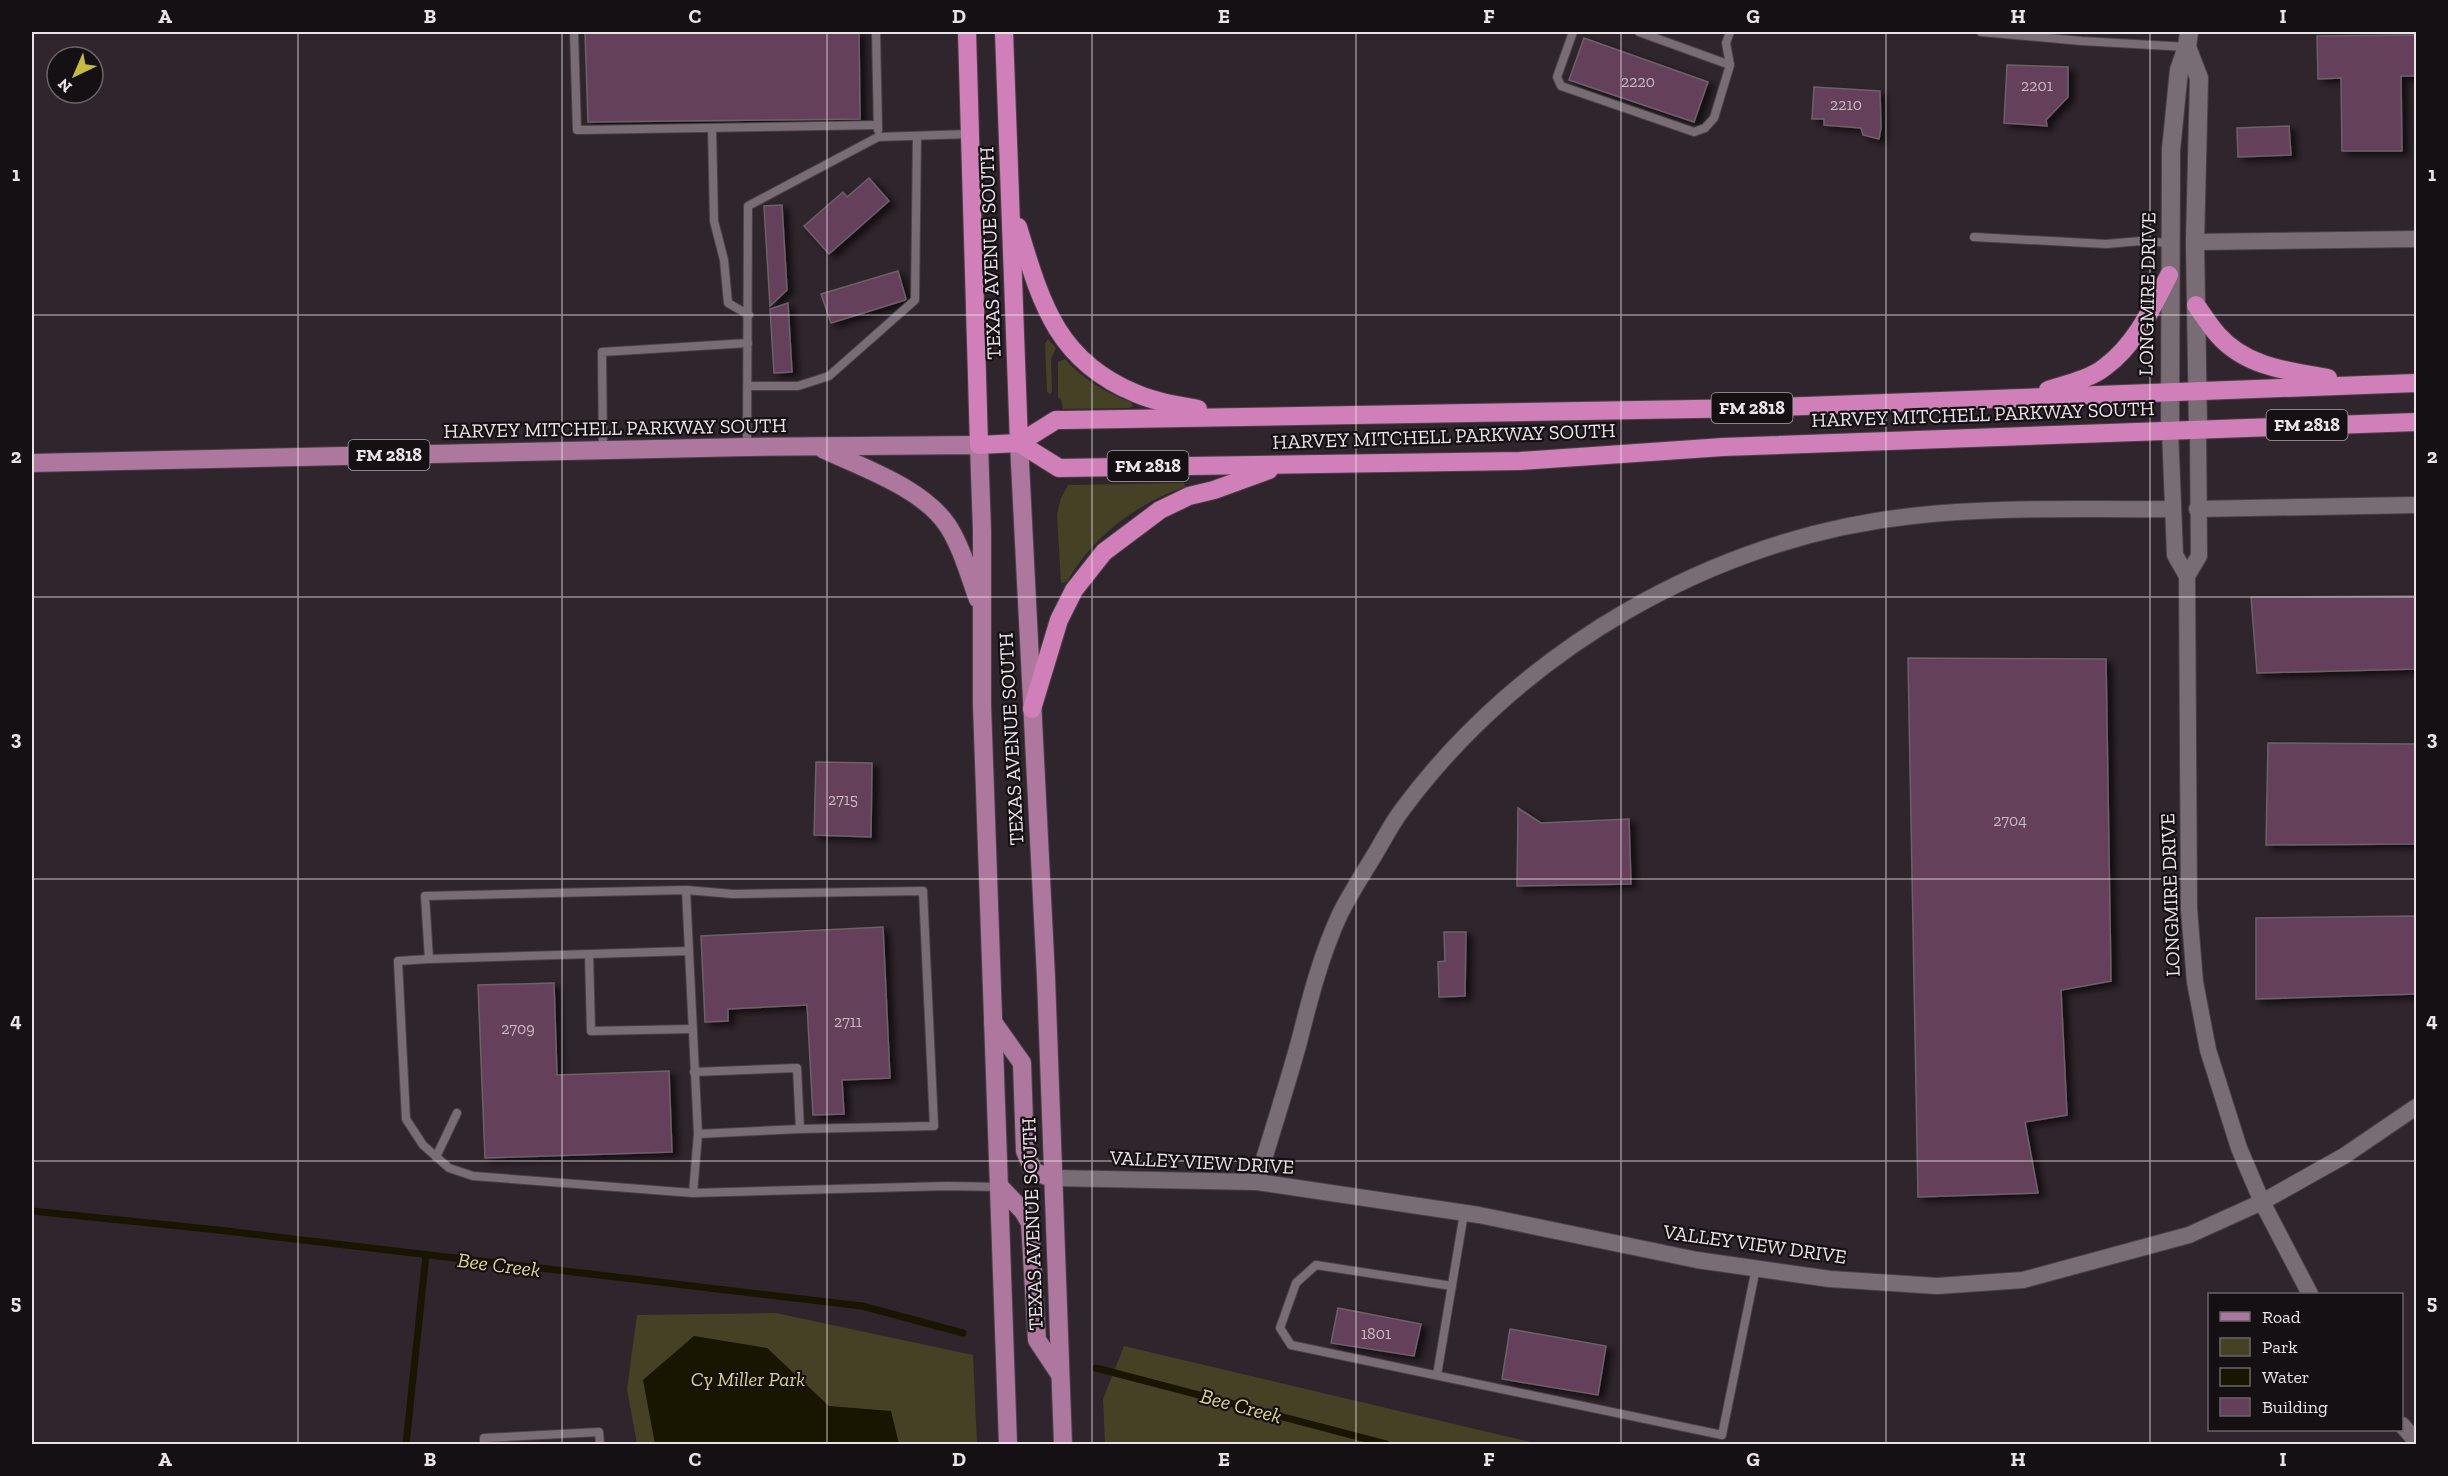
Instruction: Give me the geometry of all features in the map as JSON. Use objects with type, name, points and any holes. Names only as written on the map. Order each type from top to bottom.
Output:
[{"type":"highway","name":"TEXAS AVENUE SOUTH","points":[[967,32],[979,445]]},
{"type":"highway","name":"TEXAS AVENUE SOUTH","points":[[1004,32],[1020,443]]},
{"type":"highway","points":[[1011,204],[1035,281],[1053,324],[1072,351],[1094,371],[1136,393],[1152,399],[1226,416]]},
{"type":"highway","points":[[2027,397],[2082,379],[2104,368],[2134,338],[2169,275]]},
{"type":"highway","points":[[2196,305],[2218,336],[2237,352],[2254,362],[2279,369],[2362,384]]},
{"type":"highway","name":"HARVEY MITCHELL PARKWAY SOUTH","points":[[979,445],[1020,443],[1056,420],[1752,408],[2416,383]]},
{"type":"highway","name":"HARVEY MITCHELL PARKWAY SOUTH","points":[[1020,443],[1059,468],[1520,461],[1723,447],[2198,428],[2416,422]]},
{"type":"highway","points":[[1032,709],[1059,620],[1074,590],[1104,552],[1160,510],[1189,496],[1214,490],[1283,464]]},
{"type":"main road","name":"TEXAS AVENUE SOUTH","points":[[1020,443],[1063,1444]]},
{"type":"main road","name":"HARVEY MITCHELL PARKWAY SOUTH","points":[[32,463],[747,447],[979,445]]},
{"type":"main road","name":"TEXAS AVENUE SOUTH","points":[[979,445],[982,717],[1008,1444]]},
{"type":"main road","points":[[819,447],[906,489],[930,505],[948,526],[982,609]]},
{"type":"main road","points":[[993,1022],[1022,1063],[1025,1151],[1034,1172],[1053,1178]]},
{"type":"main road","points":[[1000,1187],[1023,1211],[1030,1223],[1037,1340],[1060,1375]]},
{"type":"street","name":"LONGMIRE DRIVE","points":[[2187,576],[2199,556],[2195,242],[2199,78],[2188,39]]},
{"type":"street","name":"LONGMIRE DRIVE","points":[[2188,39],[2179,70],[2171,150],[2168,393],[2175,555],[2187,576],[2189,909],[2196,982],[2208,1050],[2239,1148],[2262,1202],[2309,1293]]},
{"type":"street","points":[[2195,242],[2416,239]]},
{"type":"street","points":[[2197,509],[2416,505]]},
{"type":"street","points":[[1257,1182],[1314,981],[1340,914],[1400,813],[1440,762],[1488,714],[1595,630],[1659,593],[1723,563],[1797,538],[1910,516],[1972,512],[2173,509]]},
{"type":"street","name":"VALLEY VIEW DRIVE","points":[[1053,1178],[1257,1182],[1540,1226],[1697,1260],[1830,1279],[1937,1286],[2024,1280],[2189,1235],[2262,1202],[2344,1156],[2416,1107]]},
{"type":"street","points":[[2403,1426],[2416,1441]]},
{"type":"lane","points":[[574,32],[577,130],[878,125]]},
{"type":"lane","points":[[876,32],[878,138]]},
{"type":"lane","points":[[1573,32],[1557,77],[1561,86],[1694,132],[1705,128],[1713,118],[1730,66],[1726,43],[1730,32]]},
{"type":"lane","points":[[1639,32],[1730,66]]},
{"type":"lane","points":[[1981,32],[2082,41],[2188,39]]},
{"type":"lane","points":[[712,128],[714,221],[724,260],[728,303],[748,315]]},
{"type":"lane","points":[[747,447],[748,206],[878,138],[970,134]]},
{"type":"lane","points":[[748,386],[798,386],[829,376],[915,300],[917,136]]},
{"type":"lane","points":[[1974,237],[2106,244],[2141,241],[2170,243]]},
{"type":"lane","points":[[603,450],[602,352],[748,344]]},
{"type":"lane","points":[[686,890],[698,1134],[693,1193]]},
{"type":"lane","points":[[429,959],[425,896],[686,890],[733,894],[923,891],[934,1126],[698,1134]]},
{"type":"lane","points":[[689,951],[398,961],[406,1119],[423,1145],[449,1168],[473,1176],[693,1193],[947,1186],[1000,1187]]},
{"type":"lane","points":[[589,954],[591,1031],[692,1029]]},
{"type":"lane","points":[[694,1072],[797,1068],[800,1129]]},
{"type":"lane","points":[[436,1156],[457,1113]]},
{"type":"lane","points":[[1437,1375],[1464,1213]]},
{"type":"lane","points":[[1452,1286],[1317,1265],[1296,1283],[1280,1328],[1291,1345],[1722,1435],[1756,1268]]},
{"type":"lane","points":[[484,1444],[484,1438],[542,1440],[599,1432],[600,1444]]},
{"type":"green space","points":[[1048,339],[1056,348],[1051,359],[1052,392],[1050,394],[1047,392],[1045,344]]},
{"type":"green space","points":[[1065,359],[1087,379],[1104,390],[1131,402],[1133,406],[1129,408],[1063,409],[1061,399],[1058,397],[1058,362]]},
{"type":"green space","points":[[1184,483],[1185,487],[1150,502],[1117,524],[1089,550],[1067,582],[1061,583],[1057,514],[1061,498],[1068,485]]},
{"type":"green space","name":"Cy Miller Park","points":[[776,1313],[973,1355],[977,1444],[637,1444],[627,1389],[637,1315]]},
{"type":"green space","points":[[1124,1346],[1539,1444],[1105,1444],[1103,1399]]},
{"type":"water","points":[[694,1336],[767,1348],[829,1406],[891,1411],[899,1444],[655,1444],[643,1380]]},
{"type":"building","points":[[585,32],[859,32],[860,119],[588,122]]},
{"type":"building","points":[[2416,35],[2416,76],[2401,76],[2402,151],[2342,151],[2341,78],[2318,79],[2317,36]]},
{"type":"building","points":[[1584,38],[1708,82],[1694,122],[1569,80]]},
{"type":"building","points":[[2007,65],[2068,67],[2068,97],[2046,120],[2047,126],[2004,123]]},
{"type":"building","points":[[1814,87],[1880,91],[1879,139],[1863,135],[1861,128],[1824,125],[1824,119],[1812,119]]},
{"type":"building","points":[[2289,126],[2291,155],[2238,157],[2237,128]]},
{"type":"building","points":[[869,178],[889,201],[829,254],[804,226],[843,192],[847,197]]},
{"type":"building","points":[[782,205],[787,290],[770,306],[764,206]]},
{"type":"building","points":[[898,271],[905,300],[831,323],[821,294]]},
{"type":"building","points":[[788,303],[792,372],[774,373],[770,309]]},
{"type":"building","points":[[2416,596],[2416,669],[2257,673],[2251,597]]},
{"type":"building","points":[[1908,658],[2106,659],[2111,981],[2061,990],[2067,1115],[2025,1122],[2038,1193],[1918,1197]]},
{"type":"building","points":[[2268,743],[2416,744],[2416,844],[2266,845]]},
{"type":"building","points":[[816,762],[872,763],[871,837],[814,835]]},
{"type":"building","points":[[1518,808],[1541,823],[1629,819],[1631,884],[1517,886]]},
{"type":"building","points":[[2416,916],[2416,994],[2256,999],[2256,918]]},
{"type":"building","points":[[883,927],[890,1078],[842,1080],[844,1114],[813,1115],[807,1005],[728,1009],[728,1021],[705,1022],[701,936]]},
{"type":"building","points":[[1444,932],[1466,932],[1465,996],[1439,997],[1438,962],[1445,961]]},
{"type":"building","points":[[554,983],[557,1075],[669,1071],[672,1152],[485,1158],[478,985]]},
{"type":"building","points":[[1338,1308],[1421,1324],[1414,1356],[1331,1343]]},
{"type":"building","points":[[1510,1329],[1606,1346],[1598,1395],[1502,1379]]},
{"type":"waterway","name":"Bee Creek","points":[[32,1211],[218,1230],[862,1306],[963,1333]]},
{"type":"waterway","points":[[406,1444],[426,1255]]},
{"type":"waterway","name":"Bee Creek","points":[[1096,1368],[1386,1444]]}]
